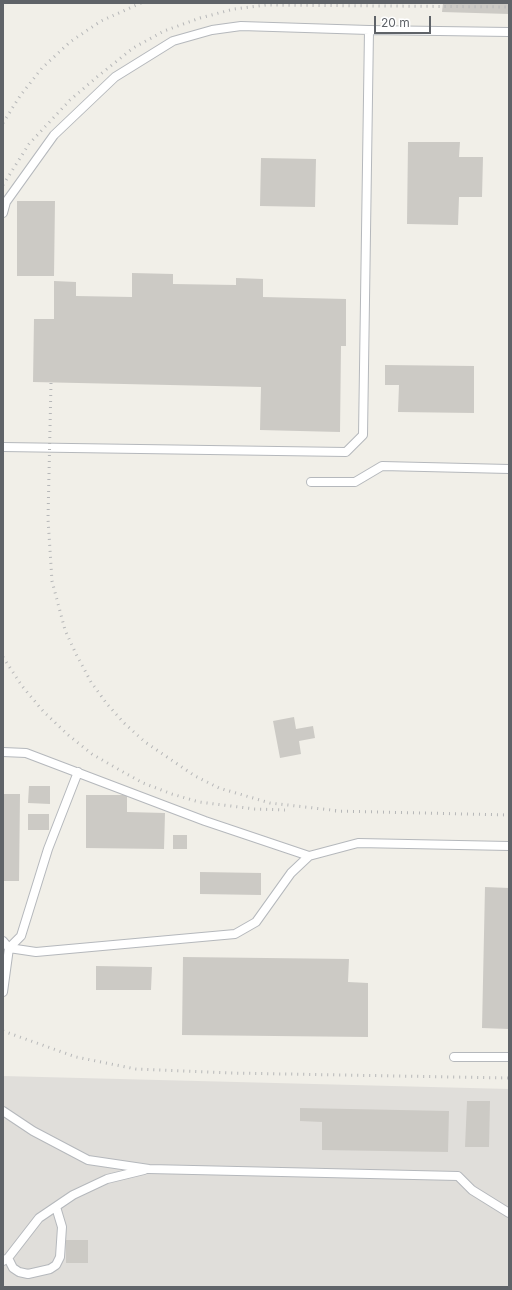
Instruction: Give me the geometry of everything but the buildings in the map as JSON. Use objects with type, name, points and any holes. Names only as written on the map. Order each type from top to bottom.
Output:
[{"type":"lane","points":[[3,213],[6,202],[54,135],[115,76],[173,41],[212,30],[241,26],[509,32]]},
{"type":"lane","points":[[3,447],[346,452],[362,436],[369,30]]},
{"type":"lane","points":[[311,482],[355,482],[382,466],[509,469]]},
{"type":"lane","points":[[3,752],[26,753],[205,821],[309,856]]},
{"type":"lane","points":[[3,992],[9,948],[21,936],[48,849],[78,772]]},
{"type":"lane","points":[[3,941],[9,948],[36,952],[235,934],[256,922],[290,873],[309,856],[358,843],[509,846]]},
{"type":"lane","points":[[454,1057],[509,1057]]},
{"type":"lane","points":[[3,1111],[33,1131],[88,1160],[149,1168],[458,1176],[472,1190],[509,1213]]},
{"type":"lane","points":[[56,1207],[62,1227],[60,1257],[56,1265],[50,1269],[28,1274],[19,1272],[12,1268],[5,1259],[39,1218],[73,1195],[107,1179],[149,1168]]},
{"type":"shaded area","points":[[3,1076],[509,1089],[509,1287],[3,1287]]},
{"type":"railway","points":[[3,123],[20,96],[42,68],[70,42],[101,21],[141,3]]},
{"type":"railway","points":[[3,185],[29,144],[70,100],[97,77],[133,48],[164,31],[200,18],[234,9],[266,5],[509,7]]},
{"type":"railway","points":[[51,383],[48,519],[52,581],[65,630],[91,682],[107,704],[124,723],[145,742],[195,776],[219,788],[270,803],[340,811]]},
{"type":"railway","points":[[3,657],[22,686],[43,711],[67,734],[92,754],[143,783],[199,802],[255,809],[285,810]]},
{"type":"railway","points":[[335,811],[509,815]]},
{"type":"railway","points":[[3,1031],[76,1057],[136,1069],[230,1073],[509,1078]]}]
